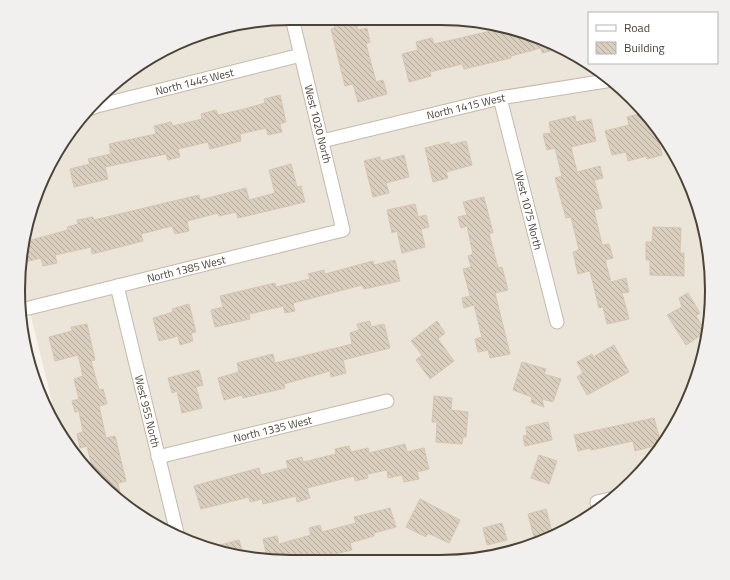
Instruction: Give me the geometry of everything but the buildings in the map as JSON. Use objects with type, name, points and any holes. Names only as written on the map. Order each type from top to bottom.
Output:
[{"type":"street","name":"West 1020 North","points":[[294,25],[344,230]]},
{"type":"street","name":"North 1445 West","points":[[101,105],[301,55]]},
{"type":"street","name":"North 1415 West","points":[[322,141],[500,98],[603,81]]},
{"type":"street","name":"West 1075 North","points":[[500,98],[557,322]]},
{"type":"street","name":"North 1385 West","points":[[29,308],[344,230]]},
{"type":"street","name":"West 955 North","points":[[117,286],[176,529]]},
{"type":"street","name":"North 1335 West","points":[[158,457],[388,401]]},
{"type":"shaded area","points":[[290,25],[440,25],[475,27],[492,30],[541,45],[573,61],[601,80],[615,91],[639,115],[660,143],[678,173],[696,221],[703,255],[705,290],[703,325],[696,359],[678,407],[650,451],[639,465],[615,489],[587,510],[557,528],[509,546],[475,553],[440,555],[290,555],[255,553],[221,546],[173,528],[143,510],[115,489],[91,465],[80,451],[54,411],[25,290],[27,255],[30,238],[39,205],[52,173],[80,129],[91,115],[115,91],[143,70],[173,52],[221,34],[255,27]]}]
